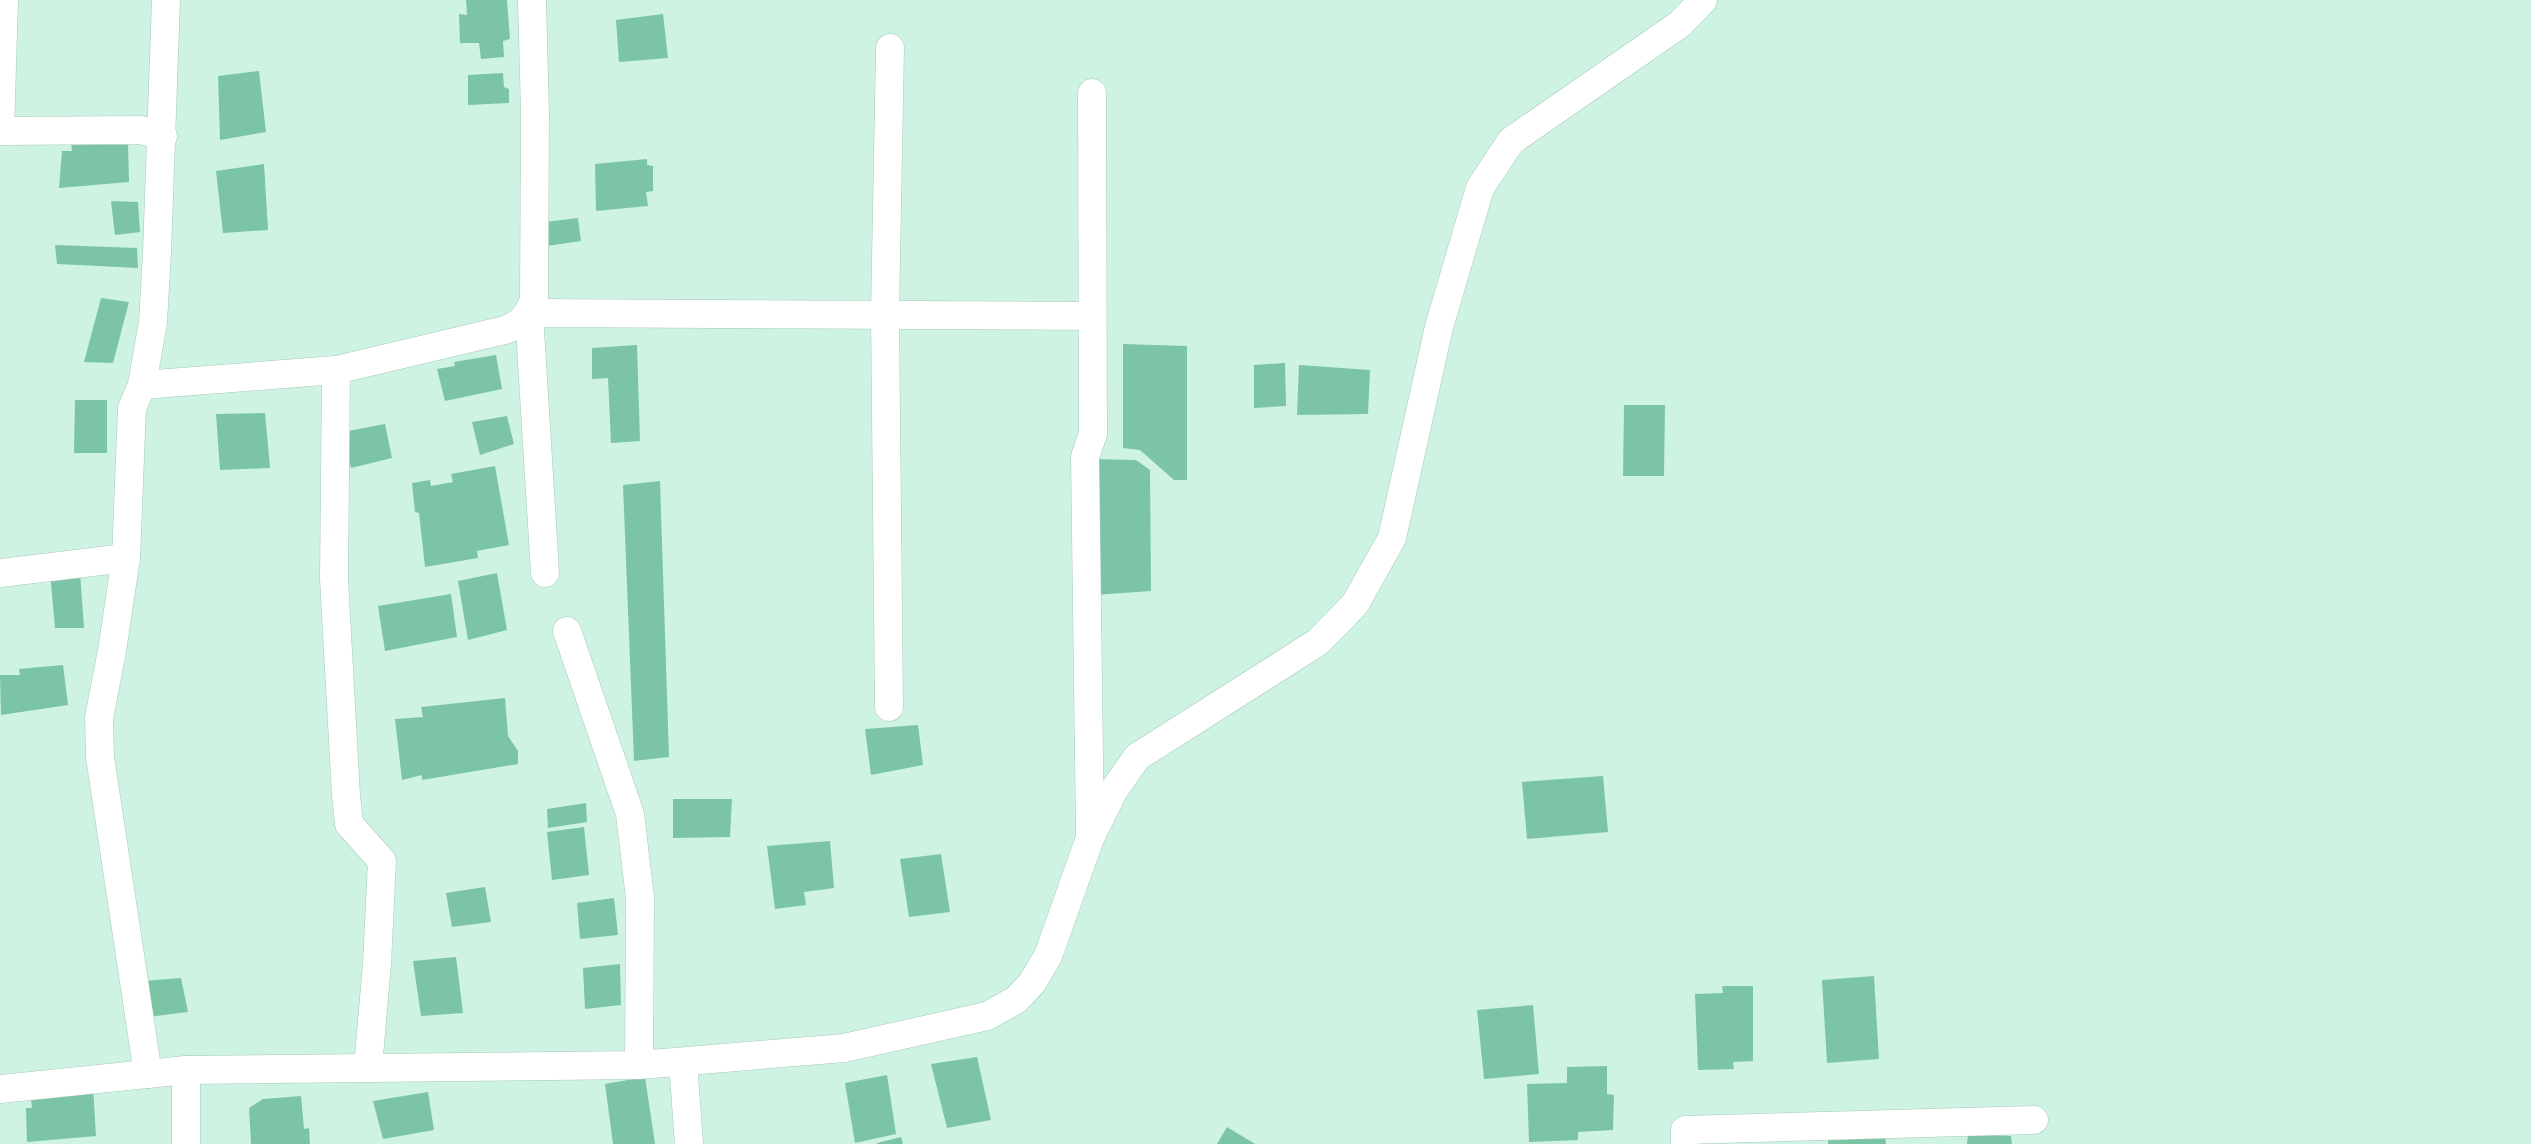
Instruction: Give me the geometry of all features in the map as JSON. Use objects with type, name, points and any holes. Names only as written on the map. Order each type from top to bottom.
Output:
[{"type":"street","points":[[4,0],[0,131],[141,130],[163,136]]},
{"type":"street","points":[[148,1074],[100,757],[99,718],[112,651],[126,558],[132,408],[142,384],[153,322],[163,136],[166,0]]},
{"type":"street","points":[[142,384],[336,370],[505,330],[518,325],[529,312],[534,300],[535,114],[532,0]]},
{"type":"street","points":[[0,1089],[186,1070],[639,1065],[844,1048],[987,1016],[1016,1000],[1032,983],[1048,956],[1090,838],[1114,790],[1137,757],[1318,642],[1355,604],[1392,538],[1439,327],[1480,188],[1511,140],[1680,24],[1703,0]]},
{"type":"street","points":[[889,707],[885,314],[890,48]]},
{"type":"street","points":[[1090,838],[1085,457],[1093,434],[1092,93]]},
{"type":"street","points":[[529,312],[1092,316]]},
{"type":"street","points":[[529,312],[545,573]]},
{"type":"street","points":[[336,370],[334,579],[346,794],[349,824],[382,861],[377,964],[368,1067]]},
{"type":"street","points":[[0,573],[126,558]]},
{"type":"street","points":[[567,631],[630,814],[640,898],[639,1065]]},
{"type":"street","points":[[682,1062],[688,1144]]},
{"type":"street","points":[[186,1070],[186,1144]]},
{"type":"street","points":[[1685,1144],[1685,1130],[2034,1120]]},
{"type":"building","points":[[466,0],[507,0],[510,39],[503,41],[504,57],[481,59],[479,43],[460,43],[459,14],[467,15]]},
{"type":"building","points":[[663,14],[668,58],[619,62],[616,20]]},
{"type":"building","points":[[259,71],[266,132],[220,140],[218,76]]},
{"type":"building","points":[[503,73],[504,87],[509,89],[509,103],[468,105],[468,75]]},
{"type":"building","points":[[70,134],[128,143],[129,182],[59,188],[62,151],[72,151]]},
{"type":"building","points":[[647,159],[647,165],[653,166],[653,191],[646,192],[648,206],[596,211],[595,164]]},
{"type":"building","points":[[264,164],[268,230],[223,233],[216,171]]},
{"type":"building","points":[[111,201],[138,202],[140,232],[115,235]]},
{"type":"building","points":[[578,218],[581,241],[540,247],[537,223]]},
{"type":"building","points":[[55,245],[137,248],[138,268],[57,264]]},
{"type":"building","points":[[101,298],[129,302],[113,363],[84,362]]},
{"type":"building","points":[[1123,344],[1187,346],[1187,480],[1174,480],[1140,450],[1123,448]]},
{"type":"building","points":[[637,345],[640,441],[611,443],[608,378],[592,379],[592,348]]},
{"type":"building","points":[[496,355],[502,389],[445,401],[437,369],[455,366],[454,362]]},
{"type":"building","points":[[1285,363],[1286,406],[1254,408],[1254,365]]},
{"type":"building","points":[[1299,365],[1370,370],[1368,414],[1297,415]]},
{"type":"building","points":[[75,400],[107,400],[107,453],[74,453]]},
{"type":"building","points":[[1624,405],[1665,405],[1664,476],[1623,476]]},
{"type":"building","points":[[265,413],[270,468],[220,470],[216,414]]},
{"type":"building","points":[[507,416],[514,444],[480,455],[472,422]]},
{"type":"building","points":[[385,424],[392,458],[351,468],[343,432]]},
{"type":"building","points":[[1094,459],[1136,460],[1150,470],[1151,591],[1094,595]]},
{"type":"building","points":[[495,466],[509,545],[477,551],[478,558],[425,567],[419,513],[415,512],[412,483],[430,480],[431,486],[453,482],[451,474]]},
{"type":"building","points":[[660,481],[669,757],[634,761],[623,485]]},
{"type":"building","points":[[50,572],[80,572],[84,628],[55,628]]},
{"type":"building","points":[[497,573],[507,630],[468,640],[458,581]]},
{"type":"building","points":[[451,594],[457,637],[385,651],[378,606]]},
{"type":"building","points":[[63,665],[68,705],[1,715],[0,675],[20,675],[19,669]]},
{"type":"building","points":[[505,698],[508,736],[518,751],[518,764],[422,780],[422,775],[402,780],[395,719],[423,717],[421,707]]},
{"type":"building","points":[[918,725],[923,765],[871,775],[865,729]]},
{"type":"building","points":[[1603,776],[1608,832],[1527,839],[1522,782]]},
{"type":"building","points":[[673,799],[732,799],[730,837],[673,838]]},
{"type":"building","points":[[586,803],[587,822],[548,828],[547,809]]},
{"type":"building","points":[[584,827],[589,875],[552,880],[547,832]]},
{"type":"building","points":[[830,841],[834,888],[804,892],[806,905],[775,909],[767,846]]},
{"type":"building","points":[[941,854],[950,912],[909,917],[900,859]]},
{"type":"building","points":[[485,887],[491,922],[452,927],[446,893]]},
{"type":"building","points":[[614,898],[618,935],[580,939],[577,903]]},
{"type":"building","points":[[456,957],[463,1013],[421,1016],[413,961]]},
{"type":"building","points":[[620,964],[621,1005],[585,1009],[583,968]]},
{"type":"building","points":[[1874,976],[1879,1059],[1827,1063],[1822,980]]},
{"type":"building","points":[[181,978],[188,1012],[148,1017],[143,981]]},
{"type":"building","points":[[1722,986],[1753,986],[1753,1061],[1733,1062],[1734,1069],[1698,1070],[1695,994],[1723,993]]},
{"type":"building","points":[[1533,1005],[1539,1074],[1484,1079],[1477,1010]]},
{"type":"building","points":[[977,1057],[991,1120],[947,1128],[931,1064]]},
{"type":"building","points":[[1607,1066],[1607,1094],[1614,1095],[1613,1130],[1578,1132],[1578,1140],[1529,1142],[1527,1084],[1567,1083],[1567,1067]]},
{"type":"building","points":[[887,1075],[896,1134],[855,1143],[845,1083]]},
{"type":"building","points":[[645,1077],[655,1144],[613,1144],[605,1084]]},
{"type":"building","points":[[93,1087],[96,1136],[27,1142],[26,1108],[32,1108],[30,1090]]},
{"type":"building","points":[[428,1092],[434,1130],[383,1139],[373,1101]]},
{"type":"building","points":[[301,1096],[304,1129],[309,1128],[310,1144],[251,1144],[249,1108],[263,1099]]},
{"type":"building","points":[[1227,1127],[1255,1144],[1217,1144]]},
{"type":"building","points":[[1968,1134],[2011,1136],[2012,1144],[1967,1144]]},
{"type":"building","points":[[901,1137],[903,1144],[877,1144],[877,1143]]},
{"type":"building","points":[[1885,1137],[1886,1144],[1828,1144],[1828,1140]]}]
